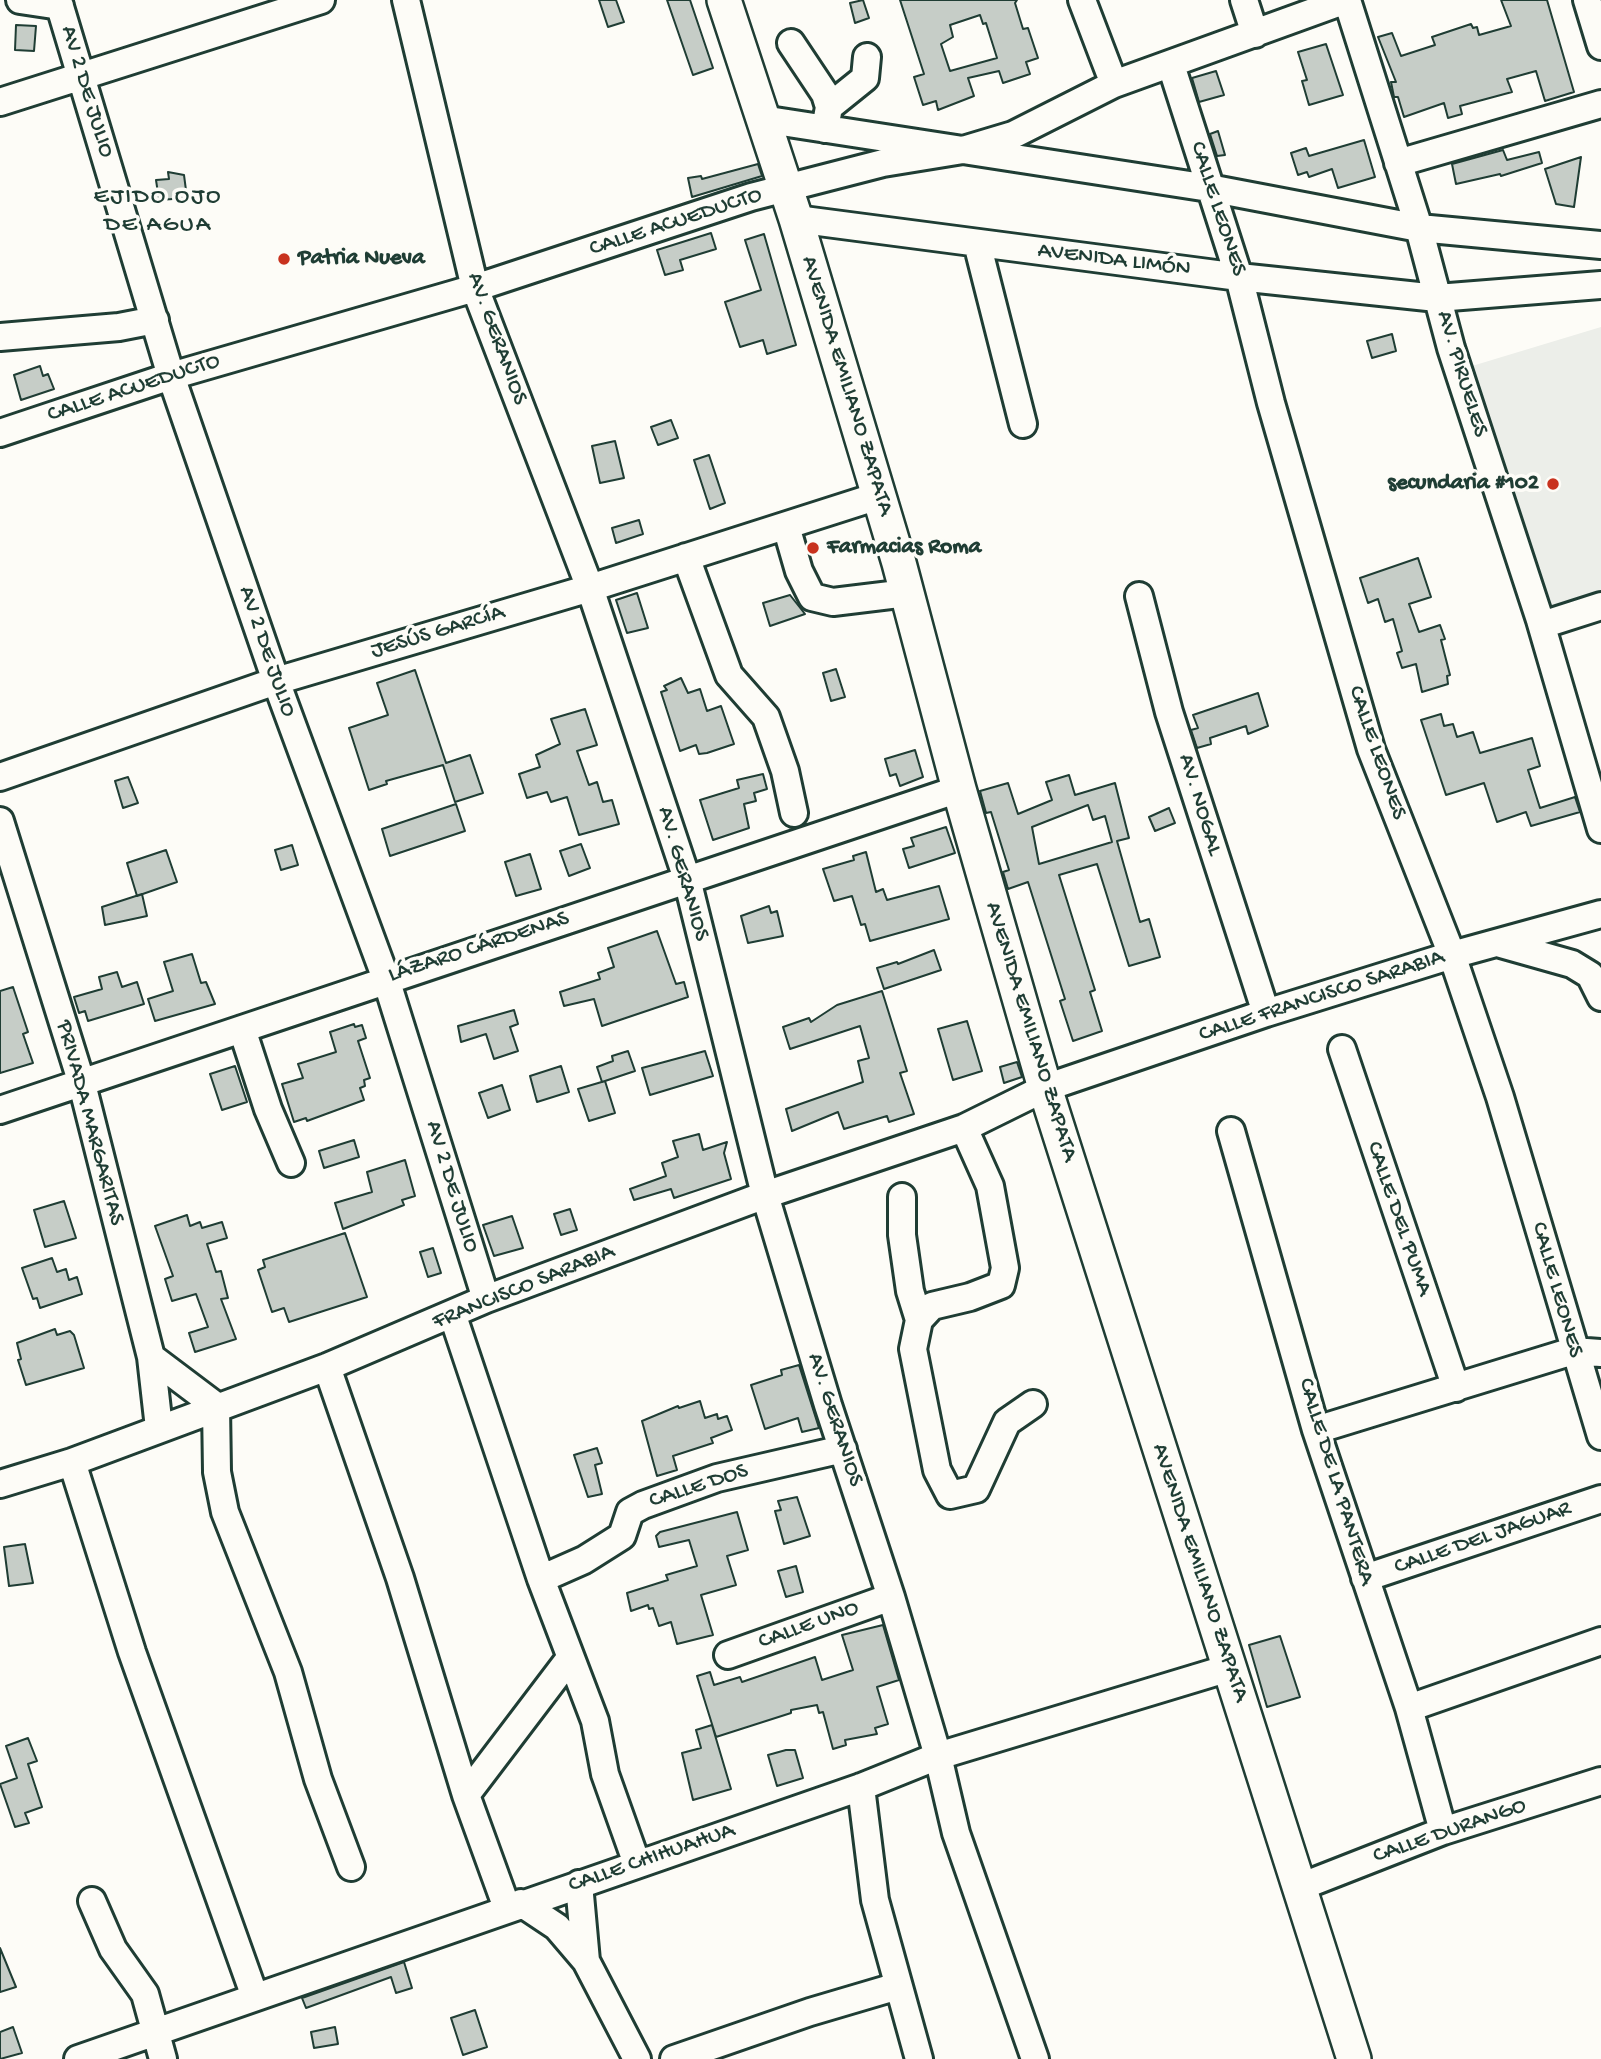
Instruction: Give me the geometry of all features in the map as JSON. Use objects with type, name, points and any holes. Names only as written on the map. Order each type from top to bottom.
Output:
[{"type":"main road","name":"AVENIDA EMILIANO ZAPATA","points":[[724,0],[796,219],[907,593],[959,789],[1045,1088],[1354,2059]]},
{"type":"street","points":[[20,0],[59,3]]},
{"type":"street","points":[[0,102],[321,0]]},
{"type":"street","name":"AV. GERANIOS","points":[[405,0],[475,288],[590,588],[687,879],[765,1195],[891,1597],[938,1756],[956,1833],[1035,2059]]},
{"type":"street","points":[[1082,0],[1114,84]]},
{"type":"street","points":[[1244,0],[1255,33]]},
{"type":"street","name":"CALLE ACUEDUCTO","points":[[0,433],[171,376],[475,288],[784,189],[883,163],[962,150],[1013,135],[1114,84],[1255,33],[1315,5],[1346,0]]},
{"type":"street","name":"AV. PIRUELES","points":[[1346,0],[1419,228],[1437,298],[1542,625],[1601,829]]},
{"type":"street","points":[[1587,0],[1601,46]]},
{"type":"street","name":"AV 2 DE JULIO","points":[[59,3],[171,376],[276,681],[386,979],[486,1300]]},
{"type":"street","points":[[791,43],[825,94],[827,118]]},
{"type":"street","points":[[827,118],[865,78],[867,57]]},
{"type":"street","name":"CALLE LEONES","points":[[1171,65],[1239,277],[1271,403],[1371,750],[1452,955],[1500,1097],[1573,1352],[1601,1436]]},
{"type":"street","points":[[1398,163],[1601,104]]},
{"type":"street","points":[[762,119],[827,118],[962,150],[1209,188],[1419,228],[1601,245]]},
{"type":"street","name":"AVENIDA LIMÓN","points":[[796,219],[1239,277],[1437,298],[1601,285]]},
{"type":"street","points":[[977,243],[1023,424]]},
{"type":"street","points":[[0,337],[119,327],[155,320]]},
{"type":"street","name":"JESÚS GARCÍA","points":[[0,777],[276,681],[590,588],[878,496]]},
{"type":"street","points":[[786,526],[799,571],[812,597],[833,602],[907,593]]},
{"type":"street","points":[[686,557],[729,675],[766,717],[785,771],[794,813]]},
{"type":"street","name":"AV. NOGAL","points":[[1139,596],[1169,712],[1266,1013]]},
{"type":"street","points":[[1542,625],[1601,606]]},
{"type":"street","name":"LÁZARO CÁRDENAS","points":[[0,1110],[959,789]]},
{"type":"street","name":"PRIVADA MARGARITAS","points":[[0,821],[82,1084],[150,1357],[159,1428]]},
{"type":"street","name":"CALLE FRANCISCO SARABIA","points":[[1045,1088],[1266,1013],[1452,955],[1501,944],[1601,914]]},
{"type":"street","points":[[1501,944],[1572,964],[1590,975],[1601,997]]},
{"type":"street","points":[[242,1028],[268,1109],[291,1163]]},
{"type":"street","name":"CALLE DEL PUMA","points":[[1342,1049],[1456,1388]]},
{"type":"street","name":"FRANCISCO SARABIA","points":[[0,1484],[72,1462],[216,1406],[327,1367],[486,1300],[765,1195],[964,1128],[1045,1088]]},
{"type":"street","points":[[919,1320],[932,1306],[970,1297],[1001,1285],[1003,1277],[1005,1268],[990,1186],[964,1128]]},
{"type":"street","name":"CALLE DE LA PANTERA","points":[[1231,1131],[1316,1430],[1409,1708],[1443,1831]]},
{"type":"street","points":[[902,1197],[902,1235],[910,1291],[919,1320],[913,1349],[937,1470],[950,1494],[976,1489],[1007,1422],[1033,1404]]},
{"type":"street","points":[[453,1316],[541,1579],[595,1721],[604,1774],[637,1864]]},
{"type":"street","points":[[1316,1430],[1573,1352],[1601,1353]]},
{"type":"street","points":[[150,1357],[216,1406],[217,1472],[225,1512],[288,1672],[318,1779],[351,1867]]},
{"type":"street","points":[[327,1367],[400,1578],[466,1795],[514,1906],[556,1927],[586,1961],[637,2059]]},
{"type":"street","name":"CALLE DOS","points":[[541,1579],[584,1560],[622,1536],[630,1513],[643,1505],[717,1478],[843,1448]]},
{"type":"street","points":[[72,1462],[132,1652],[256,1997]]},
{"type":"street","name":"CALLE DEL JAGUAR","points":[[1365,1578],[1601,1499]]},
{"type":"street","name":"CALLE UNO","points":[[727,1655],[891,1597]]},
{"type":"street","points":[[1409,1708],[1601,1640]]},
{"type":"street","points":[[466,1795],[570,1658]]},
{"type":"street","name":"CALLE CHIHUAHUA","points":[[78,2059],[861,1787],[938,1756],[1229,1668]]},
{"type":"street","name":"CALLE DURANGO","points":[[1300,1887],[1443,1831],[1601,1781]]},
{"type":"street","points":[[861,1787],[875,1900],[919,2059]]},
{"type":"street","points":[[579,1884],[586,1961]]},
{"type":"street","points":[[92,1901],[113,1949],[145,1994],[163,2059]]},
{"type":"street","points":[[674,2059],[810,2012],[898,1986]]},
{"type":"shaded area","name":"secundaria #102","points":[[1601,327],[1601,601],[1545,620],[1472,366]]},
{"type":"building","points":[[599,0],[616,0],[624,22],[608,27]]},
{"type":"building","points":[[667,0],[690,0],[713,68],[693,75]]},
{"type":"building","points":[[863,0],[869,18],[855,23],[850,3]]},
{"type":"building","points":[[900,0],[1017,0],[1015,3],[1023,29],[1028,28],[1038,58],[1026,62],[1030,74],[1003,83],[999,71],[968,78],[974,96],[938,110],[936,101],[923,105],[914,77],[924,74]],"holes":[[[980,15],[983,24],[986,23],[997,58],[950,71],[941,44],[953,37],[950,25]]]},
{"type":"building","points":[[1501,0],[1547,0],[1574,92],[1545,101],[1536,71],[1507,79],[1512,92],[1460,106],[1462,114],[1448,118],[1444,103],[1404,117],[1398,97],[1394,97],[1391,82],[1396,82],[1378,37],[1392,33],[1401,56],[1435,45],[1432,37],[1471,24],[1473,28],[1477,27],[1479,35],[1511,26]]},
{"type":"building","points":[[16,25],[36,26],[34,51],[15,50]]},
{"type":"building","points":[[1326,44],[1343,95],[1309,105],[1302,81],[1307,80],[1298,52]]},
{"type":"building","points":[[1216,71],[1224,95],[1199,102],[1192,78]]},
{"type":"building","points":[[1218,131],[1225,155],[1217,156],[1210,134]]},
{"type":"building","points":[[1364,140],[1375,177],[1338,188],[1332,169],[1309,177],[1307,172],[1298,175],[1291,153],[1306,148],[1309,156]]},
{"type":"building","points":[[1503,150],[1507,160],[1539,152],[1542,163],[1501,176],[1500,174],[1456,184],[1452,164]]},
{"type":"building","points":[[1581,157],[1574,207],[1556,204],[1545,169]]},
{"type":"building","points":[[758,164],[762,176],[692,197],[688,178],[701,176],[702,179]]},
{"type":"building","points":[[168,172],[184,175],[187,198],[159,200],[156,180],[169,179]]},
{"type":"building","points":[[711,233],[716,249],[680,260],[683,270],[665,275],[657,250]]},
{"type":"building","points":[[764,234],[796,345],[767,354],[763,340],[740,347],[725,302],[761,290],[745,240]]},
{"type":"building","points":[[1392,334],[1396,351],[1372,358],[1367,341]]},
{"type":"building","points":[[40,366],[43,376],[48,374],[54,389],[21,400],[14,375]]},
{"type":"building","points":[[671,420],[678,438],[658,445],[651,427]]},
{"type":"building","points":[[615,441],[624,478],[600,483],[592,446]]},
{"type":"building","points":[[709,455],[725,503],[710,509],[694,460]]},
{"type":"building","points":[[639,520],[643,534],[616,543],[612,528]]},
{"type":"building","points":[[1418,558],[1431,597],[1409,604],[1419,632],[1440,625],[1445,639],[1441,640],[1450,675],[1447,676],[1448,684],[1422,692],[1416,664],[1402,668],[1397,653],[1402,651],[1393,619],[1385,622],[1378,599],[1368,603],[1360,578]]},
{"type":"building","points":[[637,593],[648,628],[627,633],[616,600]]},
{"type":"building","points":[[790,595],[805,614],[770,626],[763,603]]},
{"type":"building","points":[[836,669],[845,697],[831,701],[823,673]]},
{"type":"building","points":[[415,670],[446,763],[470,755],[483,793],[455,802],[443,765],[386,781],[387,784],[369,790],[349,728],[388,715],[377,683]]},
{"type":"building","points":[[681,678],[688,693],[700,689],[707,711],[721,706],[734,744],[707,753],[699,754],[696,745],[680,751],[661,692],[667,690],[664,686]]},
{"type":"building","points":[[1258,693],[1268,726],[1248,734],[1246,726],[1210,738],[1211,744],[1197,748],[1191,730],[1198,728],[1193,715]]},
{"type":"building","points":[[585,709],[597,745],[577,751],[589,785],[597,782],[603,802],[612,800],[619,824],[579,835],[567,797],[551,802],[547,792],[527,798],[519,774],[540,767],[536,755],[560,744],[551,719]]},
{"type":"building","points":[[1441,714],[1444,726],[1453,724],[1457,737],[1473,732],[1480,753],[1532,738],[1540,766],[1528,770],[1540,808],[1575,797],[1580,812],[1531,826],[1526,812],[1497,822],[1484,783],[1446,795],[1421,720]]},
{"type":"building","points":[[915,750],[923,777],[900,786],[896,774],[890,776],[885,759]]},
{"type":"building","points":[[763,774],[767,789],[754,793],[756,801],[744,804],[749,828],[713,840],[700,800],[739,788],[737,780]]},
{"type":"building","points":[[1069,775],[1075,795],[1115,783],[1129,838],[1117,841],[1140,922],[1149,919],[1160,957],[1129,966],[1097,864],[1059,875],[1095,990],[1090,992],[1102,1031],[1073,1041],[1060,1001],[1065,999],[1028,882],[1008,889],[1003,872],[1009,870],[991,812],[986,813],[980,791],[1008,783],[1018,814],[1052,800],[1046,782]],"holes":[[[1088,805],[1093,820],[1105,816],[1112,842],[1039,864],[1032,827]]]},
{"type":"building","points":[[128,777],[138,803],[123,808],[115,781]]},
{"type":"building","points":[[456,804],[465,831],[390,856],[382,829]]},
{"type":"building","points":[[1169,808],[1175,823],[1155,831],[1149,817]]},
{"type":"building","points":[[946,827],[955,853],[909,868],[903,849],[914,846],[911,838]]},
{"type":"building","points":[[581,844],[590,868],[569,876],[560,851]]},
{"type":"building","points":[[292,845],[298,865],[281,870],[275,850]]},
{"type":"building","points":[[166,850],[177,882],[137,896],[127,863]]},
{"type":"building","points":[[866,852],[876,892],[883,889],[887,900],[939,886],[949,919],[870,941],[865,924],[861,925],[852,896],[834,901],[823,869],[854,860],[853,856]]},
{"type":"building","points":[[530,854],[541,889],[516,896],[505,862]]},
{"type":"building","points":[[142,894],[147,916],[105,925],[102,907]]},
{"type":"building","points":[[769,906],[771,913],[777,911],[783,936],[748,943],[741,916]]},
{"type":"building","points":[[657,931],[676,984],[684,982],[688,997],[602,1026],[594,999],[564,1006],[560,992],[600,979],[598,973],[614,967],[608,948]]},
{"type":"building","points":[[934,950],[941,970],[884,989],[877,968],[897,962],[898,964]]},
{"type":"building","points":[[192,954],[201,983],[206,982],[215,1004],[155,1021],[148,999],[173,991],[164,962]]},
{"type":"building","points":[[117,972],[122,987],[137,982],[144,1004],[88,1021],[85,1011],[79,1013],[74,997],[102,989],[99,977]]},
{"type":"building","points":[[13,987],[28,1032],[23,1034],[33,1063],[0,1073],[0,991]]},
{"type":"building","points":[[882,991],[907,1071],[900,1073],[914,1114],[889,1122],[887,1116],[844,1129],[838,1112],[792,1131],[786,1109],[863,1082],[858,1061],[869,1058],[860,1026],[790,1049],[783,1027],[809,1018],[811,1022],[837,1005]]},
{"type":"building","points":[[514,1010],[518,1024],[510,1027],[518,1051],[494,1059],[486,1034],[461,1042],[458,1026]]},
{"type":"building","points":[[967,1021],[982,1071],[953,1080],[938,1029]]},
{"type":"building","points":[[354,1024],[355,1027],[362,1025],[366,1038],[358,1041],[370,1078],[364,1080],[365,1086],[360,1088],[364,1100],[307,1121],[306,1118],[294,1122],[282,1084],[303,1078],[298,1064],[336,1052],[330,1032]]},
{"type":"building","points":[[628,1051],[635,1071],[602,1082],[597,1067],[613,1061],[612,1056]]},
{"type":"building","points":[[705,1051],[713,1076],[650,1095],[642,1068]]},
{"type":"building","points":[[1017,1062],[1022,1077],[1004,1083],[1000,1067]]},
{"type":"building","points":[[235,1066],[247,1102],[222,1110],[210,1074]]},
{"type":"building","points":[[561,1066],[569,1092],[537,1102],[530,1076]]},
{"type":"building","points":[[605,1081],[615,1113],[589,1121],[578,1089]]},
{"type":"building","points":[[502,1085],[510,1110],[488,1118],[479,1093]]},
{"type":"building","points":[[699,1134],[703,1150],[727,1142],[724,1153],[731,1179],[674,1198],[671,1189],[634,1200],[630,1189],[666,1176],[662,1163],[678,1157],[673,1141]]},
{"type":"building","points":[[354,1140],[359,1157],[324,1168],[319,1151]]},
{"type":"building","points":[[405,1160],[415,1196],[402,1200],[404,1205],[343,1229],[335,1203],[372,1192],[367,1172]]},
{"type":"building","points":[[64,1201],[76,1238],[45,1247],[34,1210]]},
{"type":"building","points":[[570,1209],[577,1230],[561,1235],[554,1214]]},
{"type":"building","points":[[187,1215],[190,1226],[200,1222],[202,1228],[222,1222],[227,1238],[207,1244],[216,1272],[221,1271],[228,1298],[221,1299],[236,1339],[195,1352],[189,1333],[208,1327],[196,1294],[172,1301],[165,1279],[173,1276],[155,1226]]},
{"type":"building","points":[[512,1216],[523,1248],[494,1256],[483,1225]]},
{"type":"building","points":[[345,1233],[367,1297],[289,1322],[284,1308],[272,1312],[258,1270],[265,1267],[263,1260]]},
{"type":"building","points":[[433,1248],[441,1273],[428,1277],[420,1252]]},
{"type":"building","points":[[52,1258],[57,1272],[66,1269],[69,1280],[77,1277],[82,1294],[40,1308],[37,1298],[33,1299],[22,1268]]},
{"type":"building","points":[[55,1329],[57,1335],[70,1331],[74,1335],[84,1368],[26,1385],[18,1360],[21,1359],[17,1343]]},
{"type":"building","points":[[799,1365],[819,1428],[802,1432],[798,1418],[765,1429],[751,1385],[782,1375],[781,1370]]},
{"type":"building","points":[[700,1401],[705,1418],[717,1414],[718,1419],[727,1416],[732,1430],[711,1438],[713,1443],[673,1456],[677,1470],[657,1476],[642,1421],[678,1406],[679,1408]]},
{"type":"building","points":[[597,1448],[602,1463],[595,1465],[602,1494],[588,1497],[574,1455]]},
{"type":"building","points":[[797,1497],[810,1536],[784,1544],[775,1511],[781,1510],[778,1501]]},
{"type":"building","points":[[737,1512],[748,1550],[727,1556],[736,1585],[701,1595],[713,1635],[677,1644],[671,1622],[659,1626],[653,1608],[649,1609],[648,1605],[631,1611],[627,1593],[668,1580],[666,1575],[697,1566],[689,1540],[659,1547],[656,1536],[660,1532]]},
{"type":"building","points":[[25,1544],[33,1583],[9,1586],[4,1547]]},
{"type":"building","points":[[796,1566],[803,1592],[786,1597],[778,1571]]},
{"type":"building","points":[[883,1625],[899,1680],[877,1687],[888,1724],[875,1728],[877,1734],[845,1740],[846,1745],[833,1749],[823,1712],[819,1713],[817,1705],[791,1710],[791,1713],[716,1737],[697,1676],[710,1672],[714,1685],[740,1677],[742,1682],[815,1657],[822,1680],[853,1670],[842,1635]]},
{"type":"building","points":[[1280,1636],[1300,1697],[1267,1707],[1249,1645]]},
{"type":"building","points":[[712,1725],[731,1789],[693,1800],[682,1753],[701,1748],[696,1730]]},
{"type":"building","points":[[28,1738],[37,1761],[28,1764],[42,1807],[25,1813],[29,1823],[15,1827],[0,1784],[17,1778],[6,1746]]},
{"type":"building","points":[[795,1750],[803,1778],[777,1786],[768,1755]]},
{"type":"building","points":[[0,1948],[16,1987],[0,1992]]},
{"type":"building","points":[[404,1962],[412,1988],[396,1993],[391,1977],[306,2008],[302,1998]]},
{"type":"building","points":[[475,2010],[487,2047],[463,2055],[451,2018]]},
{"type":"building","points":[[13,2027],[22,2053],[0,2059],[0,2032]]},
{"type":"building","points":[[335,2027],[338,2044],[314,2048],[311,2032]]},
{"type":"place","name":"Patria Nueva","points":[[284,259]]},
{"type":"place","name":"secundaria #102","points":[[1553,484]]},
{"type":"place","name":"Farmacias Roma","points":[[813,548]]},
{"type":"district","name":"EJIDO OJO DE AGUA","points":[[158,212]]}]
